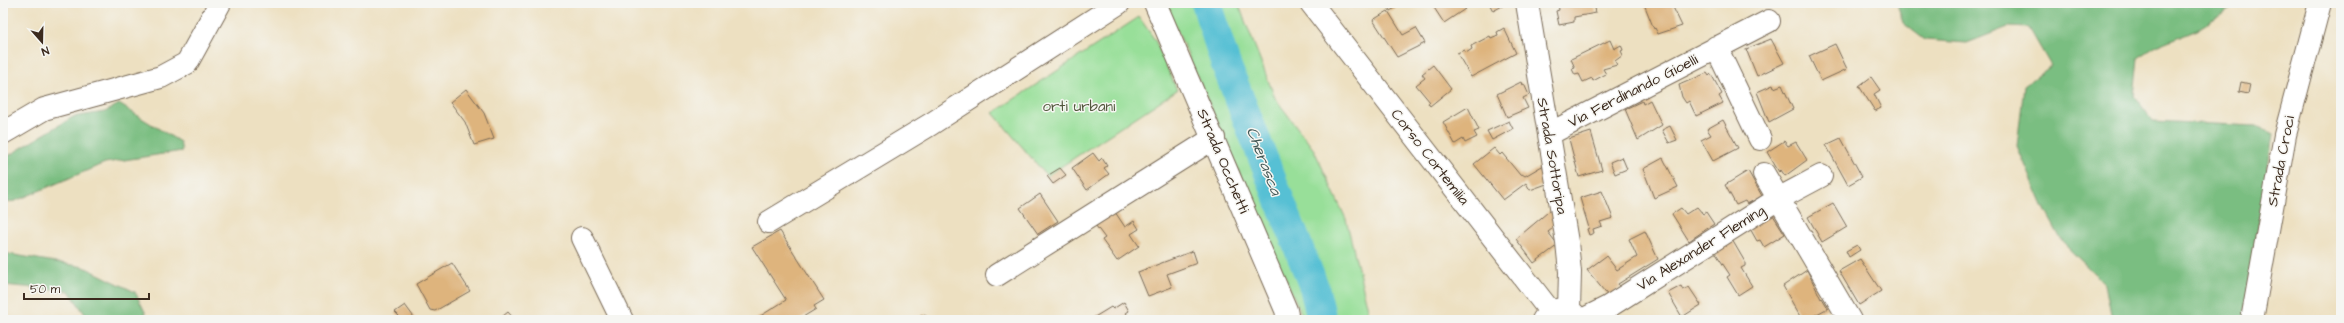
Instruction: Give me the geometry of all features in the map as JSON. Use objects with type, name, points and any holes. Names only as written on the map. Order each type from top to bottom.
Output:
[{"type":"street","points":[[3,133],[44,109],[161,77],[186,63],[220,3]]},
{"type":"street","points":[[769,222],[931,124],[1119,3]]},
{"type":"street","name":"Strada Occhetti","points":[[1155,3],[1214,138],[1286,310],[1288,320]]},
{"type":"street","name":"Corso Cortemilia","points":[[1311,3],[1564,316]]},
{"type":"street","name":"Strada Sottoripa","points":[[1527,3],[1567,242],[1570,272],[1564,316]]},
{"type":"street","name":"Strada Croci","points":[[2252,320],[2285,135],[2320,3]]},
{"type":"street","name":"Via Ferdinando Gioelli","points":[[1549,134],[1769,21]]},
{"type":"street","name":"Via Ferdinando Gioelli","points":[[1716,47],[1760,139]]},
{"type":"street","points":[[997,276],[1214,138]]},
{"type":"street","points":[[1764,174],[1850,320]]},
{"type":"street","name":"Via Alexander Fleming","points":[[1564,316],[1608,307],[1778,199],[1821,176]]},
{"type":"street","points":[[582,238],[622,320]]},
{"type":"green space","points":[[1165,3],[1238,3],[1275,98],[1314,150],[1346,219],[1368,309],[1368,320],[1304,320]]},
{"type":"green space","points":[[1897,3],[2240,3],[2202,27],[2158,45],[2138,58],[2134,96],[2153,121],[2256,126],[2273,135],[2243,320],[2112,320],[2105,284],[2063,243],[2044,208],[2017,146],[2024,86],[2051,66],[2029,28],[2008,27],[1967,43],[1925,40],[1903,23]]},
{"type":"green space","name":"orti urbani","points":[[1139,17],[1155,40],[1177,90],[1047,176],[993,113]]},
{"type":"green space","points":[[119,104],[180,142],[182,151],[105,163],[15,201],[3,203],[3,159],[73,117],[105,112]]},
{"type":"green space","points":[[3,253],[84,267],[135,292],[149,320],[89,320],[69,291],[3,285]]},
{"type":"building","points":[[1386,3],[1404,3],[1390,11]]},
{"type":"building","points":[[1431,3],[1461,3],[1465,9],[1444,23]]},
{"type":"building","points":[[1489,3],[1508,3],[1493,11]]},
{"type":"building","points":[[1558,3],[1594,3],[1596,13],[1574,17],[1574,22],[1559,25],[1556,11],[1559,10]]},
{"type":"building","points":[[1671,3],[1682,26],[1658,34],[1655,28],[1654,29],[1644,4]]},
{"type":"building","points":[[1388,11],[1403,35],[1416,28],[1425,43],[1397,57],[1373,20]]},
{"type":"building","points":[[1504,28],[1516,53],[1471,77],[1457,53],[1464,50],[1466,53],[1472,49],[1471,46],[1490,36],[1491,38],[1498,35],[1497,32]]},
{"type":"building","points":[[1771,39],[1784,63],[1757,76],[1746,49]]},
{"type":"building","points":[[1610,40],[1614,49],[1621,45],[1623,50],[1621,51],[1623,55],[1615,61],[1617,65],[1603,69],[1606,74],[1593,81],[1592,78],[1583,82],[1579,74],[1575,75],[1572,69],[1575,68],[1571,59]]},
{"type":"building","points":[[1835,44],[1847,69],[1821,81],[1809,56]]},
{"type":"building","points":[[1433,65],[1451,89],[1430,106],[1428,103],[1430,102],[1416,85],[1425,78],[1422,74]]},
{"type":"building","points":[[1707,73],[1709,76],[1711,74],[1722,94],[1719,96],[1723,103],[1696,116],[1689,101],[1686,103],[1682,97],[1679,85]]},
{"type":"building","points":[[1871,77],[1880,90],[1874,94],[1881,108],[1875,111],[1859,86]]},
{"type":"building","points":[[1521,82],[1522,85],[1524,84],[1529,95],[1523,98],[1528,108],[1507,117],[1497,94]]},
{"type":"building","points":[[2241,82],[2250,84],[2248,94],[2239,92]]},
{"type":"building","points":[[1773,85],[1774,88],[1782,85],[1793,109],[1769,122],[1757,92]]},
{"type":"building","points":[[466,89],[484,113],[494,139],[474,145],[465,122],[450,102]]},
{"type":"building","points":[[1650,100],[1662,125],[1638,140],[1625,109],[1642,101],[1643,104]]},
{"type":"building","points":[[1468,107],[1479,130],[1474,132],[1477,137],[1465,143],[1463,139],[1455,144],[1443,122]]},
{"type":"building","points":[[1723,120],[1738,148],[1713,161],[1701,140],[1711,135],[1707,129]]},
{"type":"building","points":[[1509,121],[1513,129],[1492,140],[1487,131]]},
{"type":"building","points":[[1670,126],[1677,140],[1669,143],[1662,130]]},
{"type":"building","points":[[1591,132],[1602,170],[1579,177],[1569,139]]},
{"type":"building","points":[[1841,138],[1862,177],[1848,185],[1826,145]]},
{"type":"building","points":[[1784,141],[1788,146],[1796,142],[1807,160],[1785,176],[1781,170],[1779,172],[1767,152]]},
{"type":"building","points":[[1494,148],[1500,155],[1502,153],[1520,175],[1522,174],[1525,176],[1549,162],[1552,182],[1530,190],[1526,183],[1503,200],[1474,164]]},
{"type":"building","points":[[1093,153],[1099,161],[1102,158],[1107,166],[1104,168],[1109,174],[1087,190],[1072,168]]},
{"type":"building","points":[[1622,157],[1627,169],[1615,174],[1610,162]]},
{"type":"building","points":[[1663,158],[1678,187],[1654,198],[1643,169]]},
{"type":"building","points":[[1060,168],[1066,175],[1053,184],[1047,176]]},
{"type":"building","points":[[1748,171],[1762,196],[1747,204],[1745,201],[1736,205],[1725,185]]},
{"type":"building","points":[[1602,191],[1613,218],[1600,222],[1602,226],[1593,229],[1594,233],[1589,235],[1587,229],[1589,228],[1580,198]]},
{"type":"building","points":[[1040,194],[1058,221],[1038,234],[1020,208]]},
{"type":"building","points":[[1833,203],[1847,227],[1822,242],[1808,217]]},
{"type":"building","points":[[1554,207],[1557,225],[1548,232],[1558,245],[1534,263],[1516,239]]},
{"type":"building","points":[[1697,207],[1703,214],[1706,212],[1714,224],[1689,241],[1672,214],[1681,208],[1686,214]]},
{"type":"building","points":[[1113,209],[1125,227],[1134,221],[1139,229],[1131,234],[1139,246],[1117,261],[1102,240],[1105,238],[1093,222]]},
{"type":"building","points":[[1771,212],[1785,234],[1764,247],[1760,240],[1757,241],[1748,225]]},
{"type":"building","points":[[780,231],[824,300],[814,306],[816,309],[798,320],[754,320],[786,300],[752,247]]},
{"type":"building","points":[[1645,231],[1658,259],[1618,284],[1620,287],[1609,297],[1587,270],[1606,256],[1617,270],[1637,257],[1629,239]]},
{"type":"building","points":[[1731,238],[1745,262],[1745,266],[1741,268],[1752,286],[1738,295],[1727,277],[1730,275],[1713,249]]},
{"type":"building","points":[[1857,245],[1860,250],[1849,257],[1846,251]]},
{"type":"building","points":[[1193,251],[1197,263],[1167,274],[1172,287],[1148,296],[1138,272]]},
{"type":"building","points":[[1860,259],[1881,291],[1859,305],[1839,271]]},
{"type":"building","points":[[452,263],[470,291],[435,311],[430,310],[416,284]]},
{"type":"building","points":[[1807,270],[1821,299],[1822,298],[1828,308],[1806,320],[1802,320],[1783,286]]},
{"type":"building","points":[[1681,286],[1683,290],[1689,287],[1701,305],[1682,317],[1668,293]]},
{"type":"building","points":[[1124,302],[1129,311],[1126,313],[1131,320],[1094,320],[1093,318],[1111,307],[1113,309]]},
{"type":"building","points":[[405,305],[416,320],[394,320],[399,316],[395,312]]},
{"type":"building","points":[[508,312],[515,320],[498,320]]},
{"type":"building","points":[[925,314],[928,320],[918,320],[917,318]]},
{"type":"waterway","name":"Cherasca","points":[[1206,3],[1225,62],[1314,287],[1322,320]]}]
